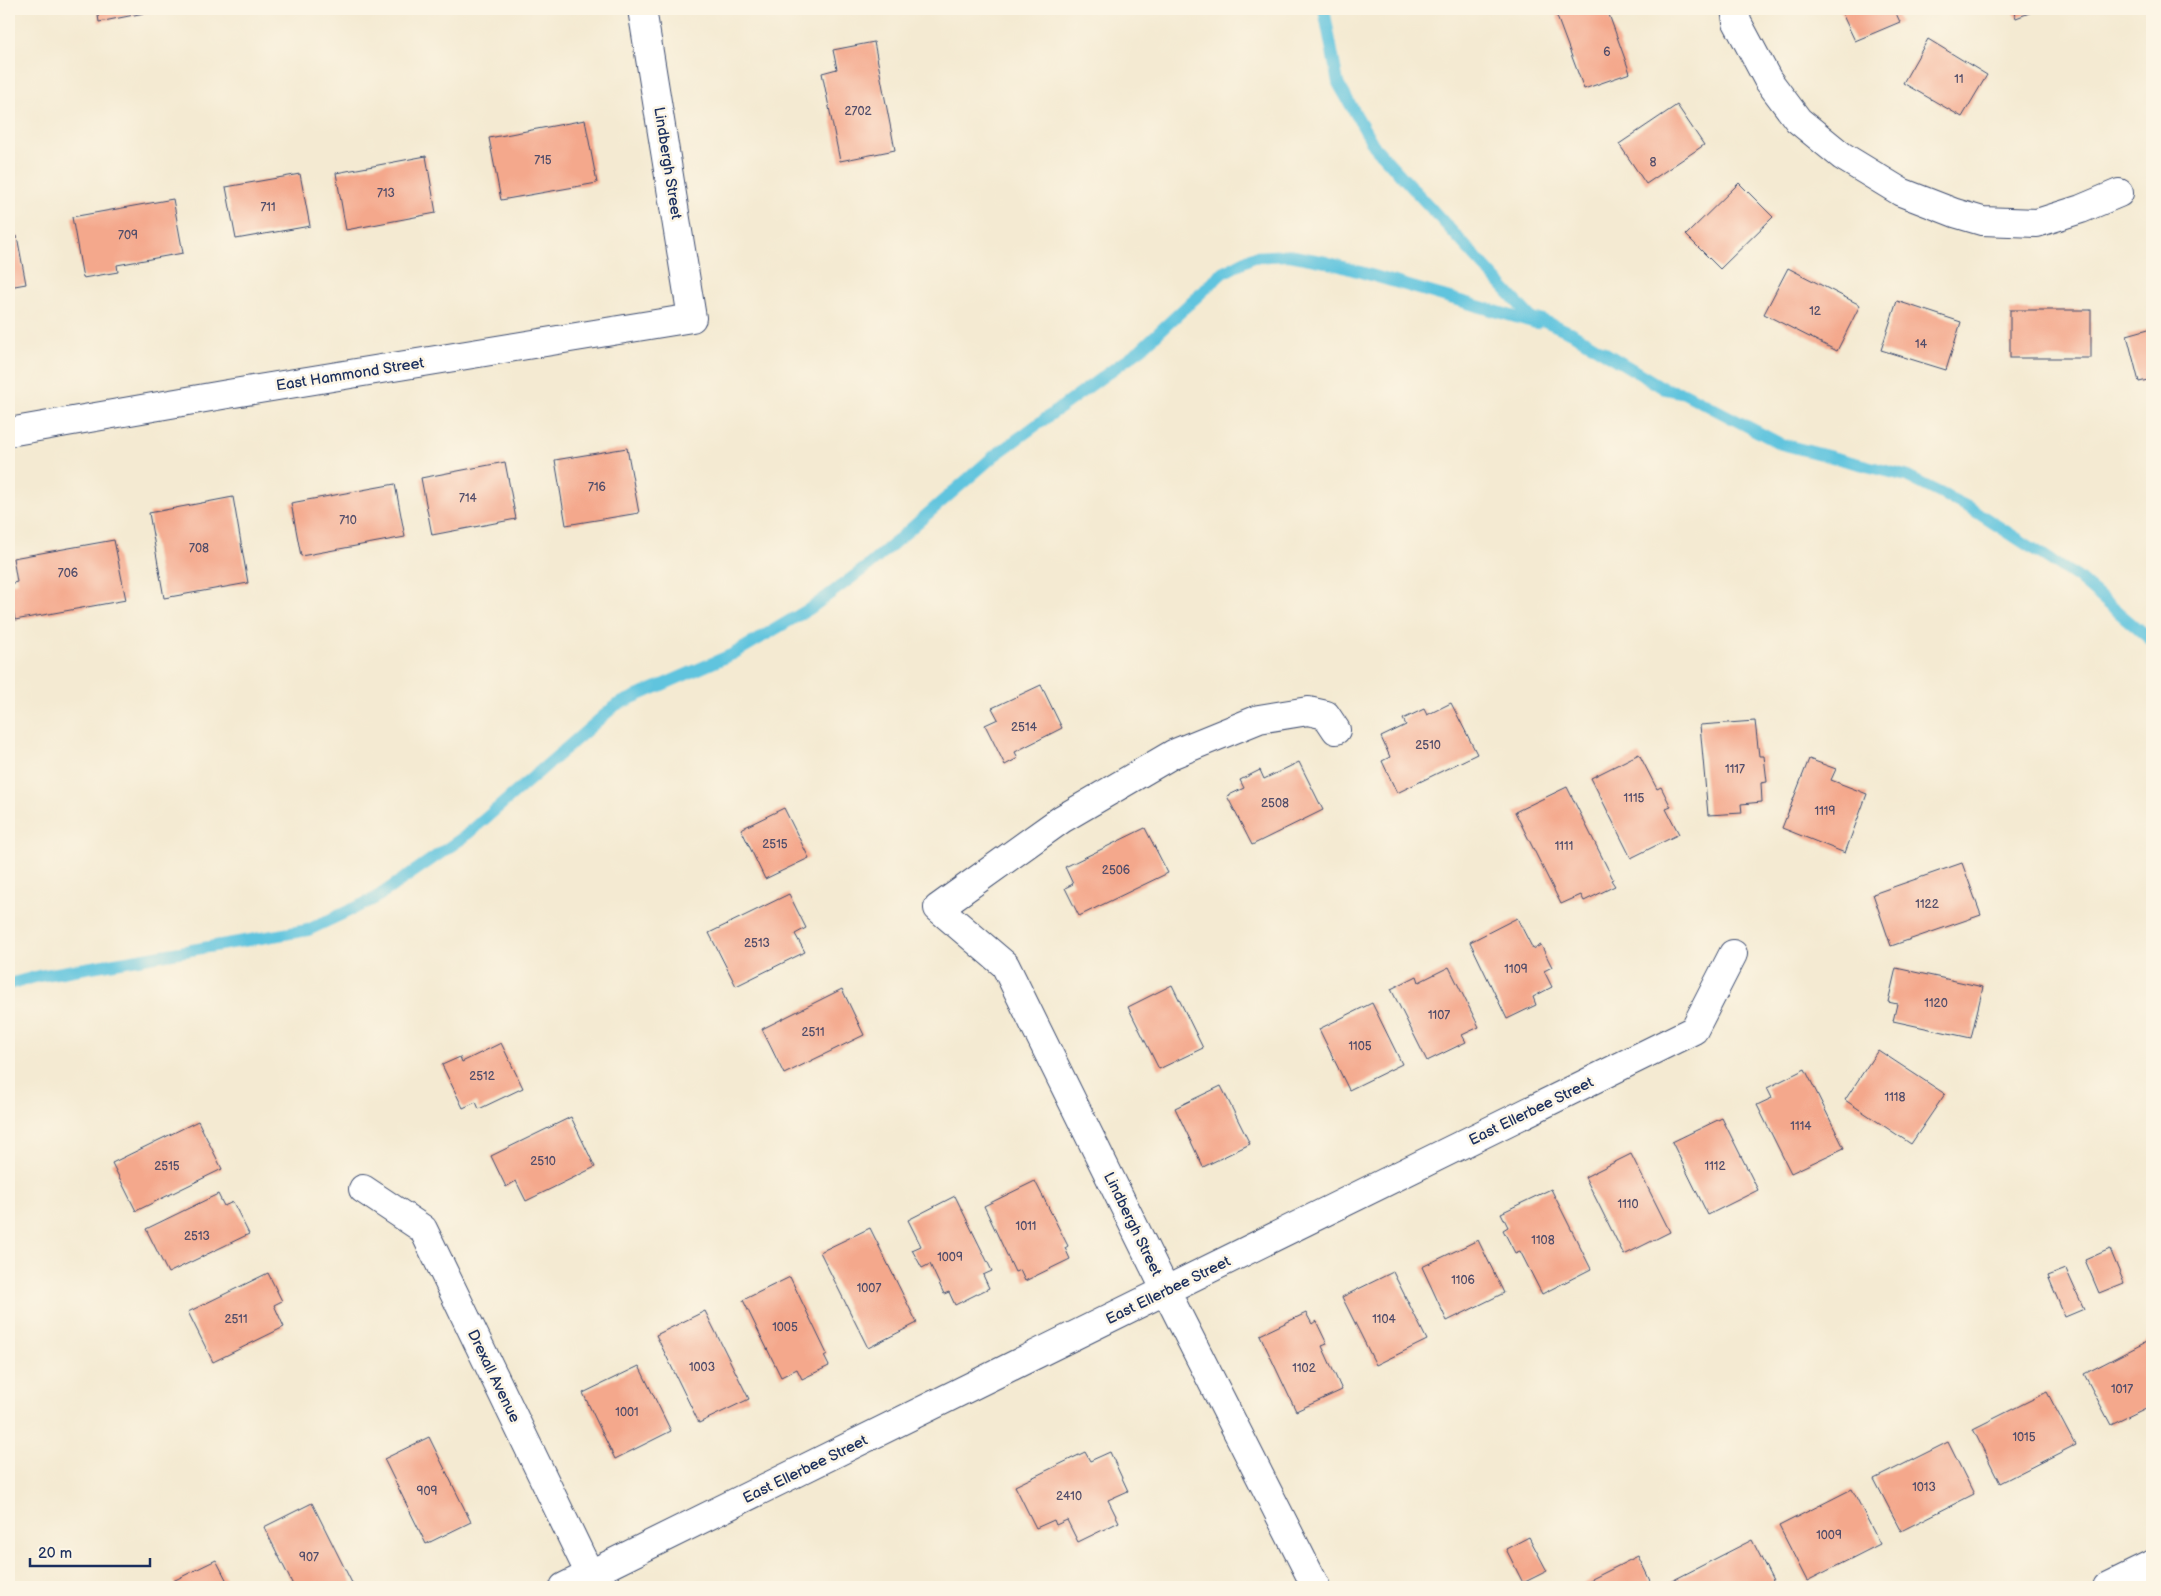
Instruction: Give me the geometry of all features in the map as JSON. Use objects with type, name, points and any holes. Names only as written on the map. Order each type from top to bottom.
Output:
[{"type":"street","name":"Lindbergh Street","points":[[642,9],[692,318]]},
{"type":"street","points":[[1735,9],[1738,22],[1768,80],[1798,120],[1842,156],[1901,192],[1955,213],[1982,221],[2037,223],[2081,209],[2119,193]]},
{"type":"street","name":"East Hammond Street","points":[[9,432],[692,318]]},
{"type":"street","name":"Lindbergh Street","points":[[1316,1587],[1166,1291],[1005,965],[938,908],[1062,819],[1174,754],[1259,718],[1308,711],[1326,714],[1336,730]]},
{"type":"street","name":"East Ellerbee Street","points":[[564,1587],[593,1581],[1166,1291],[1694,1030],[1733,954]]},
{"type":"street","name":"Drexall Avenue","points":[[363,1188],[423,1229],[593,1581]]},
{"type":"street","points":[[2108,1587],[2152,1565]]},
{"type":"building","points":[[97,9],[149,9],[149,12],[99,22]]},
{"type":"building","points":[[1570,9],[1607,9],[1630,73],[1584,89],[1556,14]]},
{"type":"building","points":[[1840,9],[1894,9],[1900,22],[1855,41]]},
{"type":"building","points":[[2013,9],[2040,9],[2016,18]]},
{"type":"building","points":[[1928,39],[1987,75],[1962,117],[1903,83]]},
{"type":"building","points":[[874,42],[895,150],[840,161],[822,73],[837,69],[833,50]]},
{"type":"building","points":[[1677,105],[1704,145],[1646,184],[1619,144]]},
{"type":"building","points":[[585,120],[597,183],[501,200],[489,138]]},
{"type":"building","points":[[426,156],[436,213],[346,230],[336,173]]},
{"type":"building","points":[[300,174],[310,226],[236,239],[226,187]]},
{"type":"building","points":[[1739,183],[1773,217],[1720,269],[1686,235]]},
{"type":"building","points":[[173,199],[183,253],[117,265],[118,272],[83,278],[72,217]]},
{"type":"building","points":[[17,236],[26,284],[9,287],[9,237]]},
{"type":"building","points":[[1788,268],[1860,305],[1837,351],[1764,314]]},
{"type":"building","points":[[1897,301],[1961,322],[1946,370],[1881,350]]},
{"type":"building","points":[[2010,310],[2091,310],[2091,358],[2010,358]]},
{"type":"building","points":[[2152,328],[2152,379],[2139,382],[2127,335]]},
{"type":"building","points":[[627,448],[639,513],[566,525],[555,460]]},
{"type":"building","points":[[505,462],[516,519],[432,535],[421,478]]},
{"type":"building","points":[[395,484],[405,537],[301,556],[291,503]]},
{"type":"building","points":[[233,497],[248,583],[164,598],[149,513]]},
{"type":"building","points":[[114,540],[126,600],[15,620],[9,589],[9,584],[17,582],[13,558]]},
{"type":"building","points":[[1041,685],[1062,728],[1015,752],[1018,758],[1005,765],[985,725],[998,719],[992,708]]},
{"type":"building","points":[[1451,703],[1477,754],[1397,793],[1382,761],[1390,757],[1381,737],[1406,725],[1403,719],[1424,709],[1427,715]]},
{"type":"building","points":[[1755,721],[1759,756],[1764,756],[1767,782],[1761,783],[1762,802],[1741,804],[1742,813],[1708,815],[1700,725]]},
{"type":"building","points":[[1639,754],[1657,789],[1661,787],[1671,807],[1666,809],[1679,834],[1631,858],[1591,778]]},
{"type":"building","points":[[1809,759],[1836,769],[1831,780],[1867,794],[1845,853],[1782,828]]},
{"type":"building","points":[[1299,762],[1323,810],[1252,845],[1227,796],[1244,788],[1240,780],[1260,770],[1264,779]]},
{"type":"building","points":[[1567,787],[1615,886],[1584,901],[1581,895],[1561,904],[1515,812]]},
{"type":"building","points":[[784,808],[809,858],[765,879],[741,829]]},
{"type":"building","points":[[1145,828],[1168,873],[1079,916],[1065,888],[1073,884],[1065,867]]},
{"type":"building","points":[[1962,863],[1981,915],[1891,946],[1873,894]]},
{"type":"building","points":[[789,894],[806,928],[795,934],[805,952],[736,986],[709,933]]},
{"type":"building","points":[[1517,918],[1533,949],[1541,945],[1552,967],[1544,971],[1552,987],[1533,997],[1536,1005],[1507,1019],[1470,942]]},
{"type":"building","points":[[1449,967],[1479,1027],[1462,1035],[1466,1042],[1427,1061],[1391,989],[1417,976],[1419,982]]},
{"type":"building","points":[[1896,968],[1983,987],[1971,1038],[1893,1021],[1897,1004],[1888,1002]]},
{"type":"building","points":[[1172,985],[1203,1048],[1159,1069],[1128,1007]]},
{"type":"building","points":[[842,989],[864,1035],[784,1074],[762,1029]]},
{"type":"building","points":[[1372,1003],[1402,1064],[1349,1090],[1319,1029]]},
{"type":"building","points":[[501,1043],[523,1088],[479,1109],[476,1102],[463,1108],[442,1065],[460,1057],[462,1062]]},
{"type":"building","points":[[1878,1050],[1945,1094],[1911,1144],[1845,1100]]},
{"type":"building","points":[[1805,1069],[1844,1148],[1791,1173],[1757,1105],[1772,1098],[1767,1088]]},
{"type":"building","points":[[1221,1086],[1250,1144],[1203,1167],[1175,1108]]},
{"type":"building","points":[[571,1117],[595,1167],[526,1201],[516,1181],[506,1187],[491,1156]]},
{"type":"building","points":[[1722,1118],[1758,1190],[1708,1215],[1672,1142]]},
{"type":"building","points":[[198,1121],[222,1169],[136,1211],[112,1163]]},
{"type":"building","points":[[1631,1154],[1670,1232],[1624,1255],[1585,1177]]},
{"type":"building","points":[[1035,1181],[1068,1246],[1065,1248],[1070,1259],[1025,1281],[1020,1270],[1015,1272],[984,1206]]},
{"type":"building","points":[[1551,1189],[1591,1269],[1542,1294],[1520,1251],[1515,1253],[1503,1230],[1508,1227],[1501,1213]]},
{"type":"building","points":[[218,1194],[224,1206],[233,1202],[249,1234],[168,1273],[146,1229]]},
{"type":"building","points":[[955,1196],[992,1271],[983,1275],[989,1288],[955,1305],[949,1292],[944,1294],[930,1264],[922,1268],[912,1250],[921,1246],[908,1220]]},
{"type":"building","points":[[870,1228],[917,1323],[868,1348],[820,1252]]},
{"type":"building","points":[[1478,1240],[1504,1293],[1447,1321],[1422,1267]]},
{"type":"building","points":[[2110,1249],[2124,1283],[2099,1293],[2085,1260]]},
{"type":"building","points":[[2066,1269],[2084,1309],[2065,1317],[2048,1276]]},
{"type":"building","points":[[1393,1272],[1427,1340],[1376,1365],[1342,1297]]},
{"type":"building","points":[[268,1273],[282,1301],[274,1305],[284,1327],[213,1362],[188,1312]]},
{"type":"building","points":[[790,1277],[827,1354],[824,1356],[829,1366],[802,1379],[797,1369],[781,1377],[743,1300]]},
{"type":"building","points":[[705,1311],[749,1399],[699,1423],[656,1335]]},
{"type":"building","points":[[1306,1313],[1312,1324],[1316,1321],[1327,1344],[1322,1346],[1342,1390],[1296,1411],[1260,1335]]},
{"type":"building","points":[[2152,1339],[2152,1405],[2111,1425],[2084,1374]]},
{"type":"building","points":[[639,1366],[671,1431],[615,1459],[583,1393]]},
{"type":"building","points":[[2047,1392],[2075,1445],[2000,1483],[1973,1429]]},
{"type":"building","points":[[429,1437],[471,1522],[426,1544],[384,1459]]},
{"type":"building","points":[[1948,1442],[1974,1494],[1901,1531],[1874,1479]]},
{"type":"building","points":[[1085,1452],[1090,1461],[1110,1452],[1128,1491],[1108,1500],[1119,1522],[1078,1542],[1067,1520],[1056,1525],[1054,1520],[1036,1528],[1015,1486]]},
{"type":"building","points":[[1852,1489],[1880,1544],[1807,1581],[1779,1526]]},
{"type":"building","points":[[312,1503],[354,1587],[294,1587],[264,1527]]},
{"type":"building","points":[[1529,1537],[1547,1571],[1523,1583],[1506,1549]]},
{"type":"building","points":[[1752,1540],[1776,1587],[1671,1587],[1668,1583]]},
{"type":"building","points":[[1638,1556],[1653,1587],[1576,1587]]},
{"type":"building","points":[[216,1560],[230,1587],[176,1587],[173,1581]]},
{"type":"waterway","points":[[1324,9],[1338,83],[1374,146],[1536,323],[1540,319],[1572,333],[1665,389],[1684,393],[1781,444],[1906,476],[1970,508],[2077,577],[2152,641]]},
{"type":"waterway","points":[[9,984],[39,976],[308,930],[374,899],[464,837],[616,705],[733,654],[811,608],[869,565],[994,456],[1141,349],[1221,274],[1253,257],[1289,255],[1326,262],[1536,323]]}]
